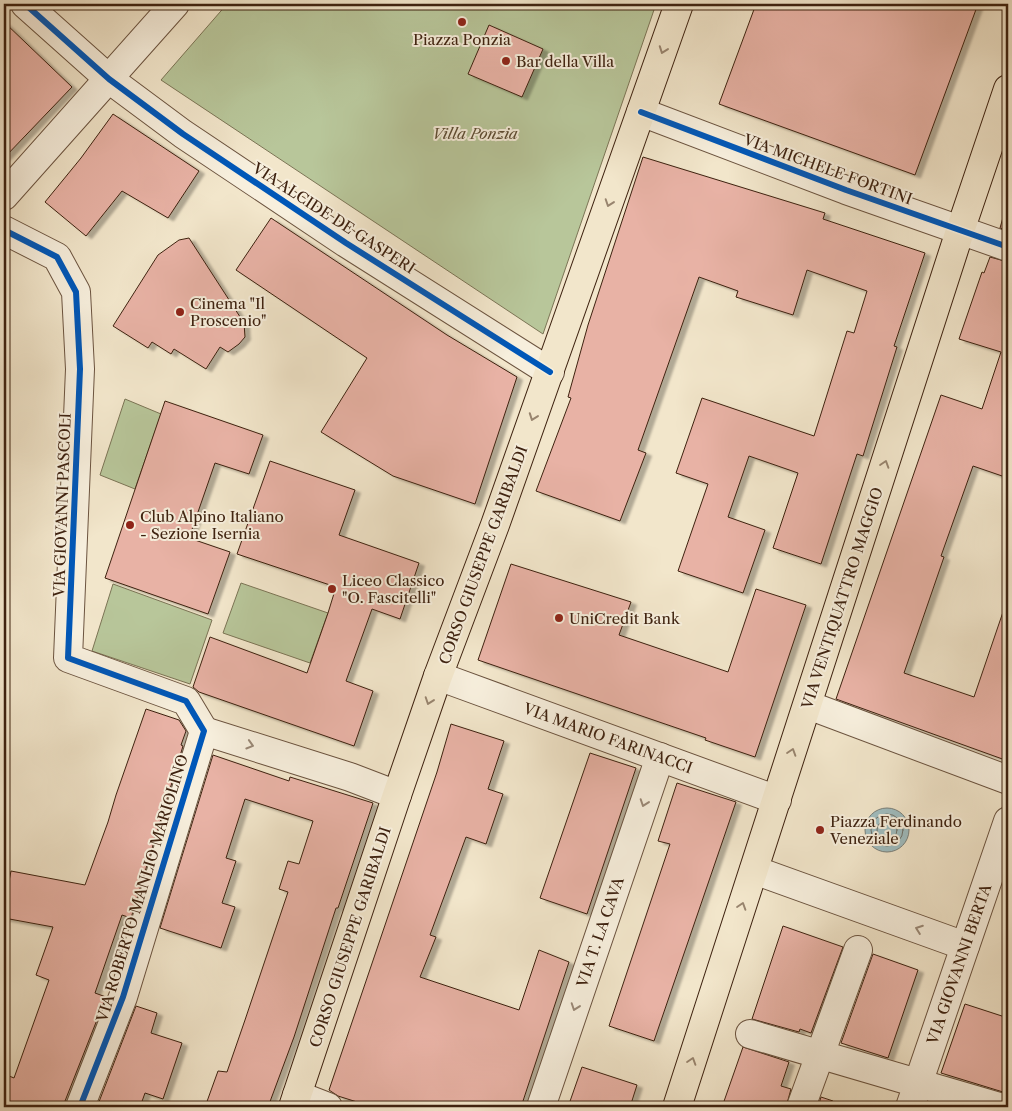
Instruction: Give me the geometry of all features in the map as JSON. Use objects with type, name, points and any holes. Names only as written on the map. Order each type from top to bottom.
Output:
[{"type":"main road","name":"CORSO GIUSEPPE GARIBALDI","points":[[295,1101],[438,676],[477,576],[679,4]]},
{"type":"main road","name":"VIA VENTIQUATTRO MAGGIO","points":[[677,1107],[960,231],[1008,89]]},
{"type":"street","name":"VIA ALCIDE DE GASPERI","points":[[25,4],[109,79],[183,134],[340,238],[550,372]]},
{"type":"street","points":[[4,196],[175,4]]},
{"type":"street","name":"VIA MICHELE FORTINI","points":[[641,112],[846,190],[1008,247]]},
{"type":"street","name":"VIA GIOVANNI PASCOLI","points":[[4,230],[57,257],[76,292],[80,369],[68,658],[186,701],[204,731]]},
{"type":"street","name":"VIA MARIO FARINACCI","points":[[438,676],[776,800]]},
{"type":"street","points":[[808,705],[1008,780]]},
{"type":"street","points":[[204,731],[350,777],[397,795]]},
{"type":"street","name":"VIA ROBERTO MANLIO MARIOLINO","points":[[80,1107],[123,997],[204,731]]},
{"type":"street","name":"VIA T. LA CAVA","points":[[541,1107],[660,757]]},
{"type":"street","name":"VIA GIOVANNI BERTA","points":[[914,1095],[1008,821]]},
{"type":"street","points":[[754,870],[965,946]]},
{"type":"street","points":[[801,1107],[858,950]]},
{"type":"street","points":[[750,1034],[820,1054],[914,1095],[999,1107]]},
{"type":"street","points":[[295,1101],[328,1107]]},
{"type":"green space","name":"Villa Ponzia","points":[[227,4],[656,4],[543,334],[161,80]]},
{"type":"green space","points":[[125,399],[161,414],[135,489],[100,475]]},
{"type":"green space","points":[[241,583],[328,613],[310,663],[223,633]]},
{"type":"green space","points":[[113,584],[212,620],[190,684],[92,651]]},
{"type":"water","points":[[887,808],[899,812],[905,818],[909,830],[905,842],[899,848],[887,852],[875,848],[869,842],[865,830],[869,818],[875,812]]},
{"type":"building","points":[[756,4],[978,4],[915,175],[719,104]]},
{"type":"building","points":[[4,22],[72,87],[4,158]]},
{"type":"building","name":"Bar della Villa","points":[[489,25],[543,49],[522,97],[468,74]]},
{"type":"building","points":[[113,114],[199,171],[168,218],[122,191],[86,236],[45,202],[81,158]]},
{"type":"building","points":[[643,157],[825,213],[823,219],[925,253],[894,346],[897,347],[863,456],[857,454],[821,564],[773,548],[798,473],[749,456],[728,517],[765,530],[743,593],[678,571],[708,484],[676,473],[702,398],[814,436],[847,331],[854,333],[867,291],[807,270],[793,315],[736,297],[738,291],[699,277],[638,450],[646,453],[620,521],[536,491],[571,398],[568,397],[588,325]]},
{"type":"building","points":[[1004,214],[1008,215],[1008,231],[1000,228]]},
{"type":"building","points":[[271,218],[447,335],[517,377],[475,504],[393,476],[321,432],[367,358],[236,270]]},
{"type":"building","name":"Cinema \"Il Proscenio\"","points":[[189,238],[244,323],[245,337],[228,352],[220,347],[206,369],[174,349],[171,354],[152,342],[148,348],[113,326],[158,255],[179,240]]},
{"type":"building","points":[[990,257],[1008,262],[1008,478],[973,466],[941,556],[944,557],[904,673],[974,697],[1004,609],[1008,610],[1008,761],[836,699],[941,395],[982,409],[1001,352],[959,339],[982,272],[984,273]]},
{"type":"building","points":[[165,401],[263,435],[249,474],[215,463],[189,538],[230,552],[208,614],[105,578]]},
{"type":"building","points":[[270,461],[355,490],[339,535],[419,563],[400,619],[372,609],[346,681],[373,691],[354,746],[199,692],[193,687],[210,637],[307,673],[328,613],[336,587],[237,554]]},
{"type":"building","points":[[511,564],[631,602],[619,635],[728,672],[756,589],[806,605],[755,757],[705,740],[706,738],[478,660]]},
{"type":"building","points":[[146,709],[179,720],[186,731],[131,918],[122,915],[95,993],[106,997],[65,1101],[65,1107],[4,1107],[4,1074],[14,1078],[49,980],[36,975],[53,927],[4,918],[4,907],[11,871],[85,885]]},
{"type":"building","points":[[451,724],[504,741],[488,789],[503,794],[486,844],[466,837],[430,935],[436,937],[420,977],[519,1010],[539,950],[569,962],[521,1107],[373,1107],[338,1096],[329,1090],[437,772]]},
{"type":"building","points":[[590,753],[636,768],[587,914],[540,898]]},
{"type":"building","points":[[213,755],[289,781],[290,777],[373,803],[294,1037],[268,1107],[205,1107],[218,1071],[227,1072],[245,1020],[288,892],[279,889],[288,861],[299,864],[313,821],[245,799],[226,858],[236,861],[222,903],[235,907],[221,948],[160,928]]},
{"type":"building","points":[[677,783],[736,802],[654,1041],[609,1026],[670,844],[658,841]]},
{"type":"building","points":[[783,926],[843,947],[811,1033],[800,1029],[799,1032],[752,1019]]},
{"type":"building","points":[[873,954],[918,970],[888,1058],[841,1043]]},
{"type":"building","points":[[965,1004],[1008,1018],[1008,1095],[941,1073]]},
{"type":"building","points":[[136,1006],[157,1013],[151,1033],[182,1043],[163,1099],[145,1093],[140,1107],[97,1107]]},
{"type":"building","points":[[743,1047],[789,1062],[781,1086],[791,1089],[786,1107],[722,1107]]},
{"type":"building","points":[[582,1067],[637,1085],[630,1107],[568,1107]]},
{"type":"building","points":[[821,1097],[833,1101],[832,1107],[818,1107]]},
{"type":"railway","points":[[4,416],[7,457],[4,661]]},
{"type":"cycle path","points":[[25,4],[109,79],[183,134],[346,243],[550,372]]},
{"type":"cycle path","points":[[641,112],[846,190],[1008,247]]},
{"type":"cycle path","points":[[4,230],[57,257],[76,292],[80,369],[68,658],[186,701],[204,731],[123,997],[80,1107]]},
{"type":"place","name":"Piazza Ponzia","points":[[462,22]]},
{"type":"place","name":"Bar della Villa","points":[[506,61]]},
{"type":"place","name":"Cinema \"Il Proscenio\"","points":[[180,312]]},
{"type":"place","name":"Club Alpino Italiano - Sezione Isernia","points":[[130,525]]},
{"type":"place","name":"Liceo Classico \"O. Fascitelli\"","points":[[332,589]]},
{"type":"place","name":"UniCredit Bank","points":[[559,618]]},
{"type":"place","name":"Piazza Ferdinando Veneziale","points":[[820,830]]}]
